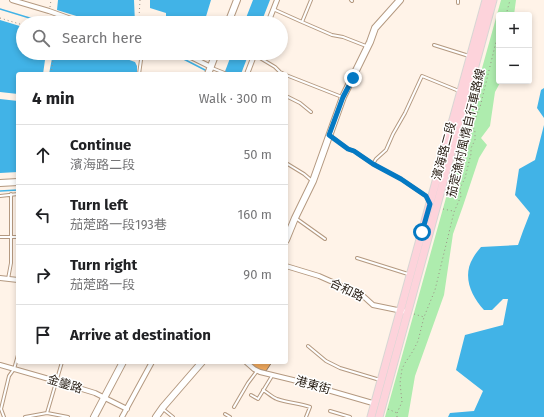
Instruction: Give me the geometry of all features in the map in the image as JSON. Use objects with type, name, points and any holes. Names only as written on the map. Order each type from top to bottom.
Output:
[{"type":"main road","name":"濱海路二段","points":[[371,417],[378,405],[465,94],[485,18],[486,0]]},
{"type":"main road","name":"濱海路二段","points":[[465,94],[470,56],[493,0]]},
{"type":"main road","name":"濱海路二段","points":[[379,417],[378,405],[381,380],[404,311],[410,275],[433,205]]},
{"type":"street","points":[[12,0],[63,16]]},
{"type":"street","points":[[231,16],[237,0]]},
{"type":"street","points":[[270,16],[277,0]]},
{"type":"street","points":[[288,235],[313,181],[343,97],[368,47],[375,28],[400,0]]},
{"type":"street","points":[[196,60],[210,67]]},
{"type":"street","points":[[209,72],[213,60]]},
{"type":"street","points":[[248,72],[253,60]]},
{"type":"street","points":[[0,183],[16,182]]},
{"type":"street","name":"合和路","points":[[288,267],[319,276],[362,295],[373,305],[404,311]]},
{"type":"street","points":[[0,278],[16,280]]},
{"type":"street","points":[[94,417],[122,364]]},
{"type":"street","points":[[122,417],[151,364]]},
{"type":"street","points":[[156,417],[200,364]]},
{"type":"street","name":"港東街","points":[[248,364],[257,371],[378,405]]},
{"type":"street","name":"金鑾路","points":[[0,365],[95,393],[127,409]]},
{"type":"lane","points":[[302,22],[311,0]]},
{"type":"lane","points":[[273,9],[332,35],[343,37],[368,47]]},
{"type":"lane","points":[[434,45],[470,56]]},
{"type":"lane","points":[[140,72],[141,60]]},
{"type":"lane","points":[[264,60],[280,72]]},
{"type":"lane","points":[[210,67],[223,72]]},
{"type":"lane","points":[[288,75],[343,97]]},
{"type":"lane","points":[[373,164],[376,159],[386,150],[422,76],[465,94]]},
{"type":"lane","points":[[288,97],[300,103],[311,112]]},
{"type":"lane","points":[[329,135],[348,149],[354,151],[373,164],[401,179],[426,196],[433,205]]},
{"type":"lane","points":[[288,164],[313,181]]},
{"type":"lane","points":[[8,279],[11,263],[11,194]]},
{"type":"lane","points":[[0,196],[16,194]]},
{"type":"lane","points":[[295,218],[325,239]]},
{"type":"lane","points":[[0,237],[16,237]]},
{"type":"lane","points":[[357,258],[410,275]]},
{"type":"lane","points":[[308,346],[326,361],[340,368],[381,380]]},
{"type":"lane","points":[[4,417],[1,409],[9,376],[14,369],[16,362]]},
{"type":"lane","points":[[47,413],[61,364]]},
{"type":"lane","points":[[234,407],[257,371]]},
{"type":"lane","points":[[251,395],[258,399],[272,375]]},
{"type":"lane","points":[[263,390],[277,399],[310,407],[306,417]]},
{"type":"lane","points":[[162,409],[173,417]]},
{"type":"lane","points":[[330,411],[350,417]]},
{"type":"lane","points":[[25,417],[47,413],[68,417]]},
{"type":"lane","points":[[225,414],[230,417]]},
{"type":"path","points":[[49,11],[51,0]]},
{"type":"path","points":[[139,16],[140,0]]},
{"type":"path","points":[[507,12],[510,0]]},
{"type":"path","points":[[0,18],[16,23]]},
{"type":"path","name":"茄萣漁村風情自行車路線","points":[[397,417],[397,413],[402,402],[400,383],[402,370],[418,341],[424,317],[435,290],[454,212],[461,196],[460,188],[466,178],[471,148],[475,140],[476,132],[473,126],[496,42]]},
{"type":"path","points":[[50,72],[53,60]]},
{"type":"path","points":[[465,94],[475,100],[481,100]]},
{"type":"path","points":[[433,205],[454,212]]},
{"type":"path","points":[[404,311],[424,317]]},
{"type":"path","points":[[378,405],[397,413]]},
{"type":"green space","points":[[501,0],[516,0],[514,12],[498,12]]},
{"type":"green space","points":[[496,18],[496,84],[499,84],[495,92],[490,126],[481,138],[487,145],[479,158],[453,234],[444,295],[415,376],[408,417],[385,417]]},
{"type":"water","points":[[58,0],[134,0],[135,16],[76,16],[57,10]]},
{"type":"water","points":[[150,0],[211,0],[206,16],[166,16],[166,13],[150,8]]},
{"type":"water","points":[[253,0],[270,0],[264,16],[247,16]]},
{"type":"water","points":[[0,20],[16,25],[16,60],[45,60],[43,72],[16,72],[16,94],[0,92]]},
{"type":"water","points":[[52,60],[129,60],[135,62],[137,66],[137,72],[49,72]]},
{"type":"water","points":[[229,60],[246,60],[242,72],[225,72]]},
{"type":"water","points":[[544,88],[544,118],[537,108],[541,90]]},
{"type":"water","points":[[0,99],[16,101],[16,172],[0,173]]},
{"type":"water","points":[[544,125],[544,417],[448,417],[450,413],[474,411],[483,391],[456,370],[465,335],[503,325],[508,299],[503,299],[492,310],[484,310],[475,298],[470,286],[468,272],[470,265],[481,247],[518,245],[530,213],[515,195],[519,169],[535,160]]},
{"type":"building","points":[[251,364],[271,364],[266,371],[256,369]]},
{"type":"waterway","points":[[0,9],[23,16]]},
{"type":"waterway","points":[[186,60],[205,70]]},
{"type":"waterway","points":[[0,191],[16,190]]},
{"type":"route","points":[[353,78],[343,97],[329,135],[348,149],[354,151],[373,164],[401,179],[426,196],[430,204],[422,232]]}]
